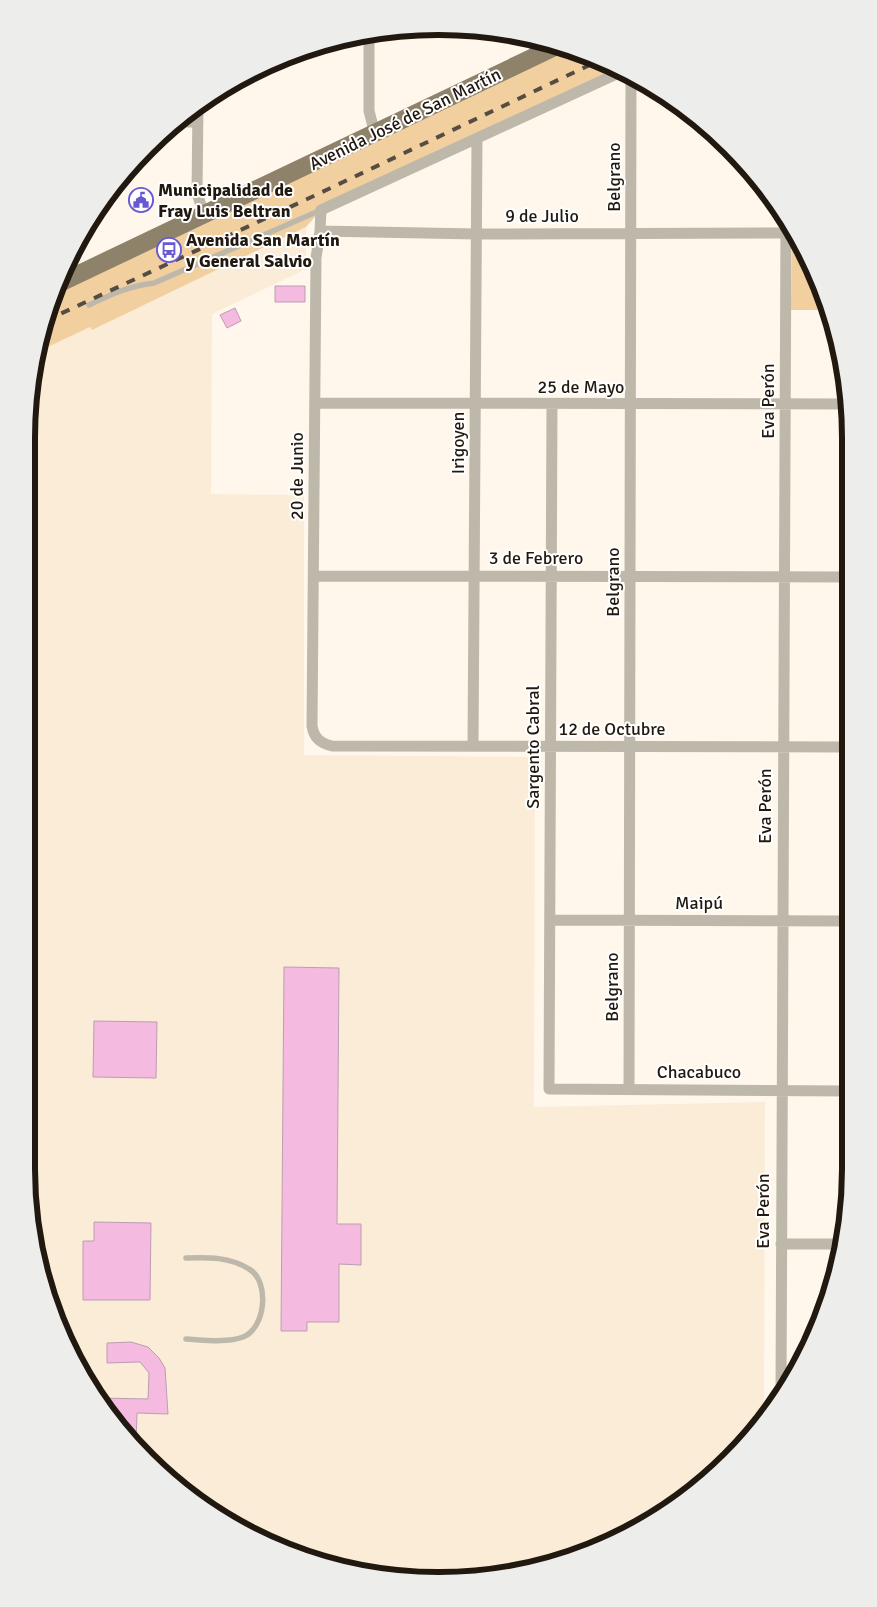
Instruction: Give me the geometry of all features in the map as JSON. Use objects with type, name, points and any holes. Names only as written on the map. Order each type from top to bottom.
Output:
[{"type":"main road","name":"Avenida José de San Martín","points":[[68,279],[375,134],[534,47]]},
{"type":"street","points":[[369,41],[368,111],[375,134]]},
{"type":"street","points":[[321,210],[614,76]]},
{"type":"street","name":"Belgrano","points":[[629,1089],[631,84]]},
{"type":"street","points":[[198,114],[197,192],[204,215]]},
{"type":"street","points":[[188,122],[198,122]]},
{"type":"street","name":"Irigoyen","points":[[473,746],[477,139]]},
{"type":"street","name":"20 de Junio","points":[[318,740],[312,726],[316,258],[321,210]]},
{"type":"street","name":"9 de Julio","points":[[320,231],[476,234],[786,233]]},
{"type":"street","name":"Eva Perón","points":[[781,1382],[783,747],[786,404],[790,240]]},
{"type":"street","name":"25 de Mayo","points":[[315,403],[840,404]]},
{"type":"street","name":"Sargento Cabral","points":[[549,1089],[552,404]]},
{"type":"street","name":"3 de Febrero","points":[[314,576],[842,577]]},
{"type":"street","name":"12 de Octubre","points":[[318,740],[323,744],[332,746],[842,747]]},
{"type":"street","name":"Maipú","points":[[550,920],[842,921]]},
{"type":"street","name":"Chacabuco","points":[[549,1089],[842,1091]]},
{"type":"street","points":[[781,1244],[835,1244]]},
{"type":"lane","points":[[89,305],[135,285],[154,284],[321,210]]},
{"type":"lane","points":[[186,1258],[213,1257],[232,1261],[251,1270],[260,1281],[263,1303],[258,1323],[245,1336],[227,1340],[186,1339]]},
{"type":"shaded area","points":[[548,50],[568,56],[613,75],[321,210],[306,227],[92,330],[90,327],[46,348],[56,309],[68,279]]},
{"type":"shaded area","points":[[306,227],[306,269],[212,314],[211,494],[304,495],[304,755],[535,757],[534,1107],[765,1102],[764,1407],[724,1454],[684,1489],[640,1518],[593,1541],[568,1551],[517,1564],[491,1569],[438,1572],[386,1569],[360,1564],[309,1551],[284,1541],[237,1518],[214,1504],[172,1472],[153,1454],[135,1435],[103,1393],[89,1370],[66,1323],[56,1298],[43,1247],[38,1221],[35,1168],[35,438],[38,386],[46,348],[90,326],[92,330]]},
{"type":"shaded area","points":[[792,245],[821,310],[791,310]]},
{"type":"building","points":[[275,286],[305,286],[305,302],[275,302]]},
{"type":"building","points":[[235,308],[241,321],[227,328],[220,315]]},
{"type":"building","points":[[284,967],[339,968],[337,1224],[361,1224],[361,1265],[339,1264],[339,1322],[307,1322],[307,1331],[281,1331]]},
{"type":"building","points":[[94,1021],[157,1022],[156,1078],[93,1077]]},
{"type":"building","points":[[94,1222],[151,1223],[150,1300],[83,1300],[83,1241],[94,1241]]},
{"type":"building","points":[[131,1342],[148,1347],[159,1358],[165,1368],[168,1414],[137,1413],[136,1436],[107,1398],[148,1399],[149,1373],[140,1362],[107,1363],[107,1343]]},
{"type":"railway","points":[[54,317],[590,65]]},
{"type":"place","name":"Municipalidad de Fray Luis Beltran","points":[[141,200]]},
{"type":"place","name":"Avenida San Martín y General Salvio","points":[[169,250]]}]
